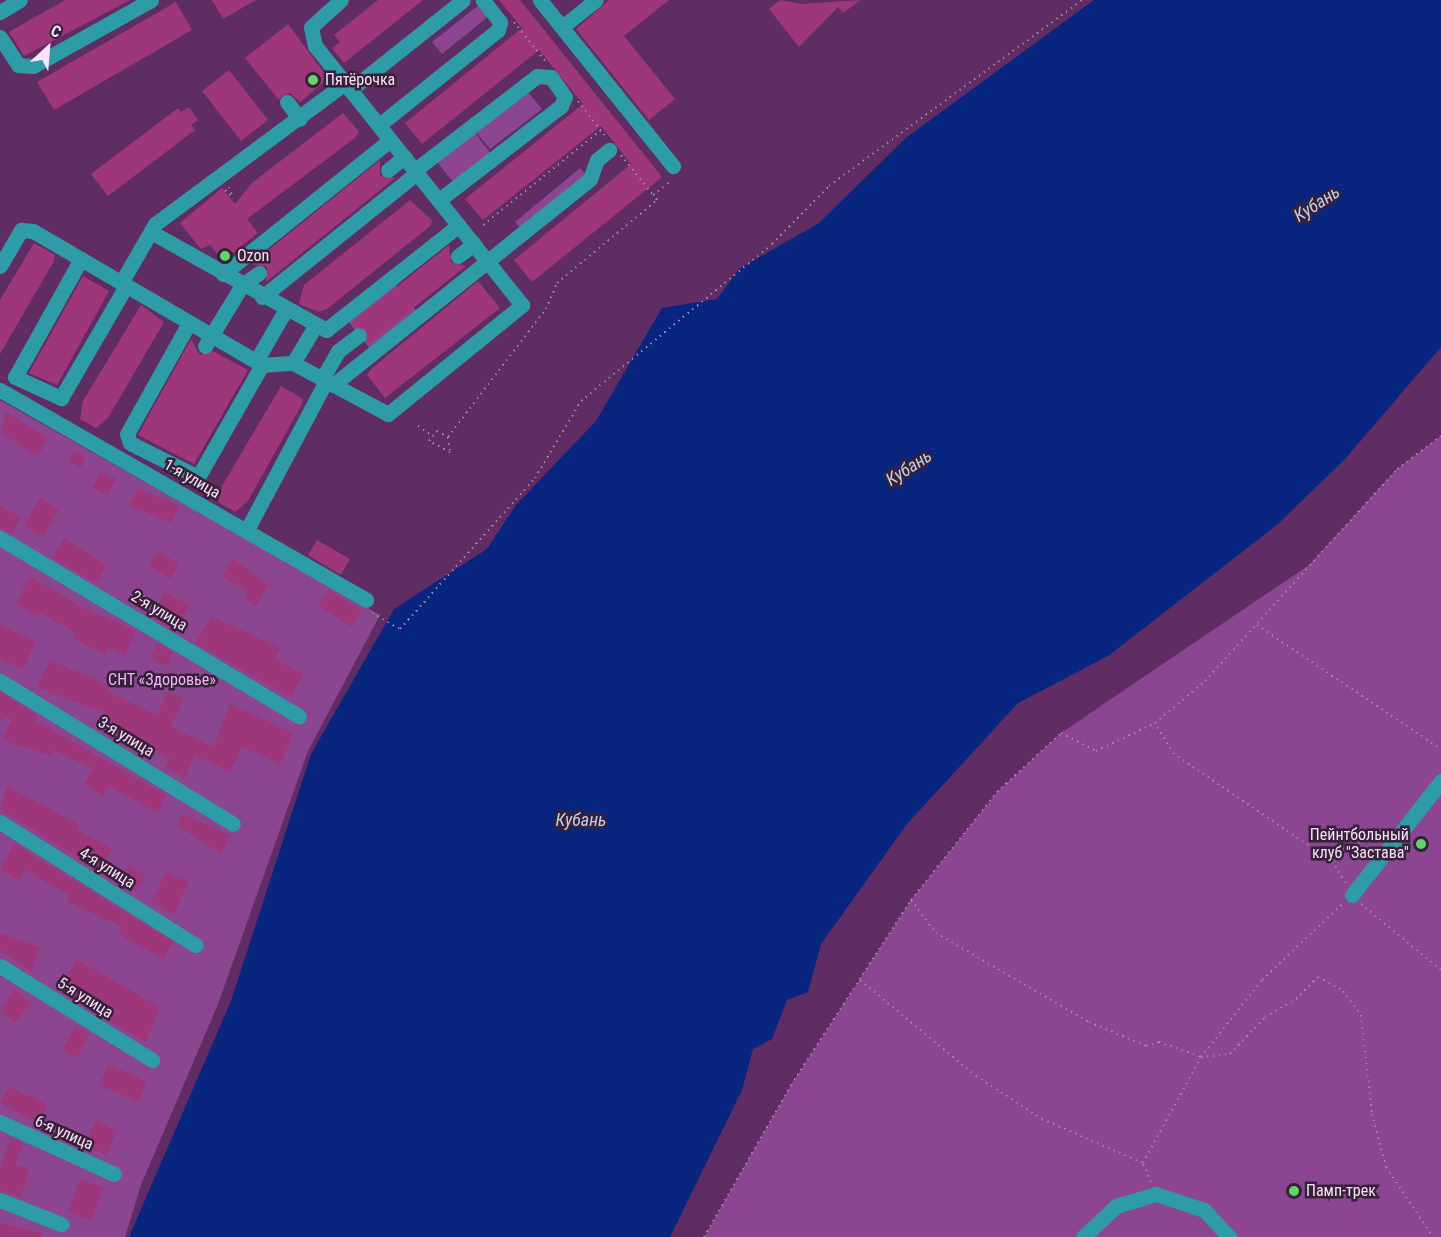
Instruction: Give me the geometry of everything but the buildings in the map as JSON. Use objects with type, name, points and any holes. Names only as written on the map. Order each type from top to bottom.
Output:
[{"type":"street","points":[[0,12],[20,0]]},
{"type":"street","points":[[0,37],[18,65],[33,66],[151,0]]},
{"type":"street","points":[[0,266],[27,229],[81,259],[98,277],[124,284],[189,323],[208,341],[237,357],[259,363],[293,363],[388,414],[510,318],[522,304],[348,87],[310,35],[317,19],[340,0]]},
{"type":"street","points":[[81,259],[15,377],[61,398],[150,232],[221,190],[258,153],[300,119],[348,87],[463,0]]},
{"type":"street","points":[[379,125],[498,30],[499,19],[483,0]]},
{"type":"street","points":[[540,0],[673,166]]},
{"type":"street","points":[[562,27],[596,0]]},
{"type":"street","points":[[262,297],[537,76],[551,77],[565,97],[561,106],[439,200]]},
{"type":"street","points":[[287,102],[300,119]]},
{"type":"street","points":[[223,274],[390,140]]},
{"type":"street","points":[[327,382],[489,262],[590,179],[597,160],[609,150]]},
{"type":"street","points":[[388,170],[404,157]]},
{"type":"street","points":[[150,232],[314,327],[331,327],[459,225]]},
{"type":"street","points":[[458,256],[474,244]]},
{"type":"street","points":[[208,341],[242,285],[259,273]]},
{"type":"street","points":[[189,323],[126,434],[130,443],[198,477],[285,311]]},
{"type":"street","points":[[293,363],[314,327]]},
{"type":"street","points":[[250,524],[327,382],[338,351],[359,335]]},
{"type":"street","name":"1-я улица","points":[[0,390],[368,606]]},
{"type":"street","name":"2-я улица","points":[[0,538],[299,716]]},
{"type":"street","name":"3-я улица","points":[[0,681],[233,824]]},
{"type":"street","points":[[1352,895],[1441,781]]},
{"type":"street","name":"4-я улица","points":[[0,822],[195,945]]},
{"type":"street","name":"5-я улица","points":[[0,966],[152,1060]]},
{"type":"street","name":"6-я улица","points":[[0,1122],[114,1174]]},
{"type":"street","points":[[1083,1237],[1116,1206],[1156,1194],[1204,1210],[1229,1237]]},
{"type":"street","points":[[0,1200],[61,1224]]},
{"type":"path","points":[[368,606],[400,629],[535,478],[581,401],[772,244],[829,186],[1082,0]]},
{"type":"path","points":[[513,20],[548,64]]},
{"type":"path","points":[[448,437],[437,431],[429,441],[450,452],[448,437],[546,309],[557,283],[657,200],[575,98]]},
{"type":"path","points":[[483,225],[601,130]]},
{"type":"path","points":[[653,195],[680,174],[673,166]]},
{"type":"path","points":[[418,426],[433,436]]},
{"type":"path","points":[[704,1237],[791,1085],[910,900],[996,792],[1061,733],[1096,751],[1155,723],[1205,681],[1397,469],[1441,436]]},
{"type":"path","points":[[1256,624],[1441,749]]},
{"type":"path","points":[[1155,723],[1174,754],[1333,862],[1352,895],[1441,970]]},
{"type":"path","points":[[1143,1163],[1201,1057],[1262,980],[1352,895]]},
{"type":"path","points":[[910,900],[936,933],[1089,1022],[1146,1046],[1158,1042],[1201,1057],[1230,1054],[1265,1017],[1296,999],[1318,976],[1343,991],[1361,1015],[1372,1114],[1386,1167],[1433,1237]]},
{"type":"path","points":[[860,981],[976,1076],[1042,1119],[1143,1163],[1156,1194]]},
{"type":"green space","points":[[479,5],[489,16],[442,54],[432,42]]},
{"type":"green space","points":[[528,92],[542,109],[490,149],[476,132]]},
{"type":"green space","points":[[473,130],[491,154],[453,182],[435,159]]},
{"type":"green space","points":[[580,168],[586,175],[520,228],[515,222]]},
{"type":"green space","points":[[395,284],[417,312],[370,349],[348,321]]},
{"type":"green space","name":"СНТ «Здоровье»","points":[[0,400],[380,615],[308,751],[218,1004],[141,1185],[125,1237],[0,1237]]},
{"type":"green space","points":[[1441,436],[1441,1237],[704,1237],[791,1085],[911,900],[997,792],[1061,733],[1309,565],[1397,469]]},
{"type":"water","name":"Кубань","points":[[1094,0],[1441,0],[1441,347],[1345,459],[1278,524],[1108,656],[1018,703],[907,824],[821,944],[808,992],[787,1000],[772,1039],[753,1049],[742,1090],[670,1237],[129,1237],[231,1001],[311,754],[394,609],[487,549],[516,505],[596,421],[662,308],[717,299],[739,269],[819,223],[907,137]]},
{"type":"place","name":"Пятёрочка","points":[[313,80]]},
{"type":"place","name":"Ozon","points":[[225,256]]},
{"type":"place","name":"Пейнтбольный клуб \"Застава\"","points":[[1421,844]]},
{"type":"place","name":"Памп-трек","points":[[1294,1191]]}]
